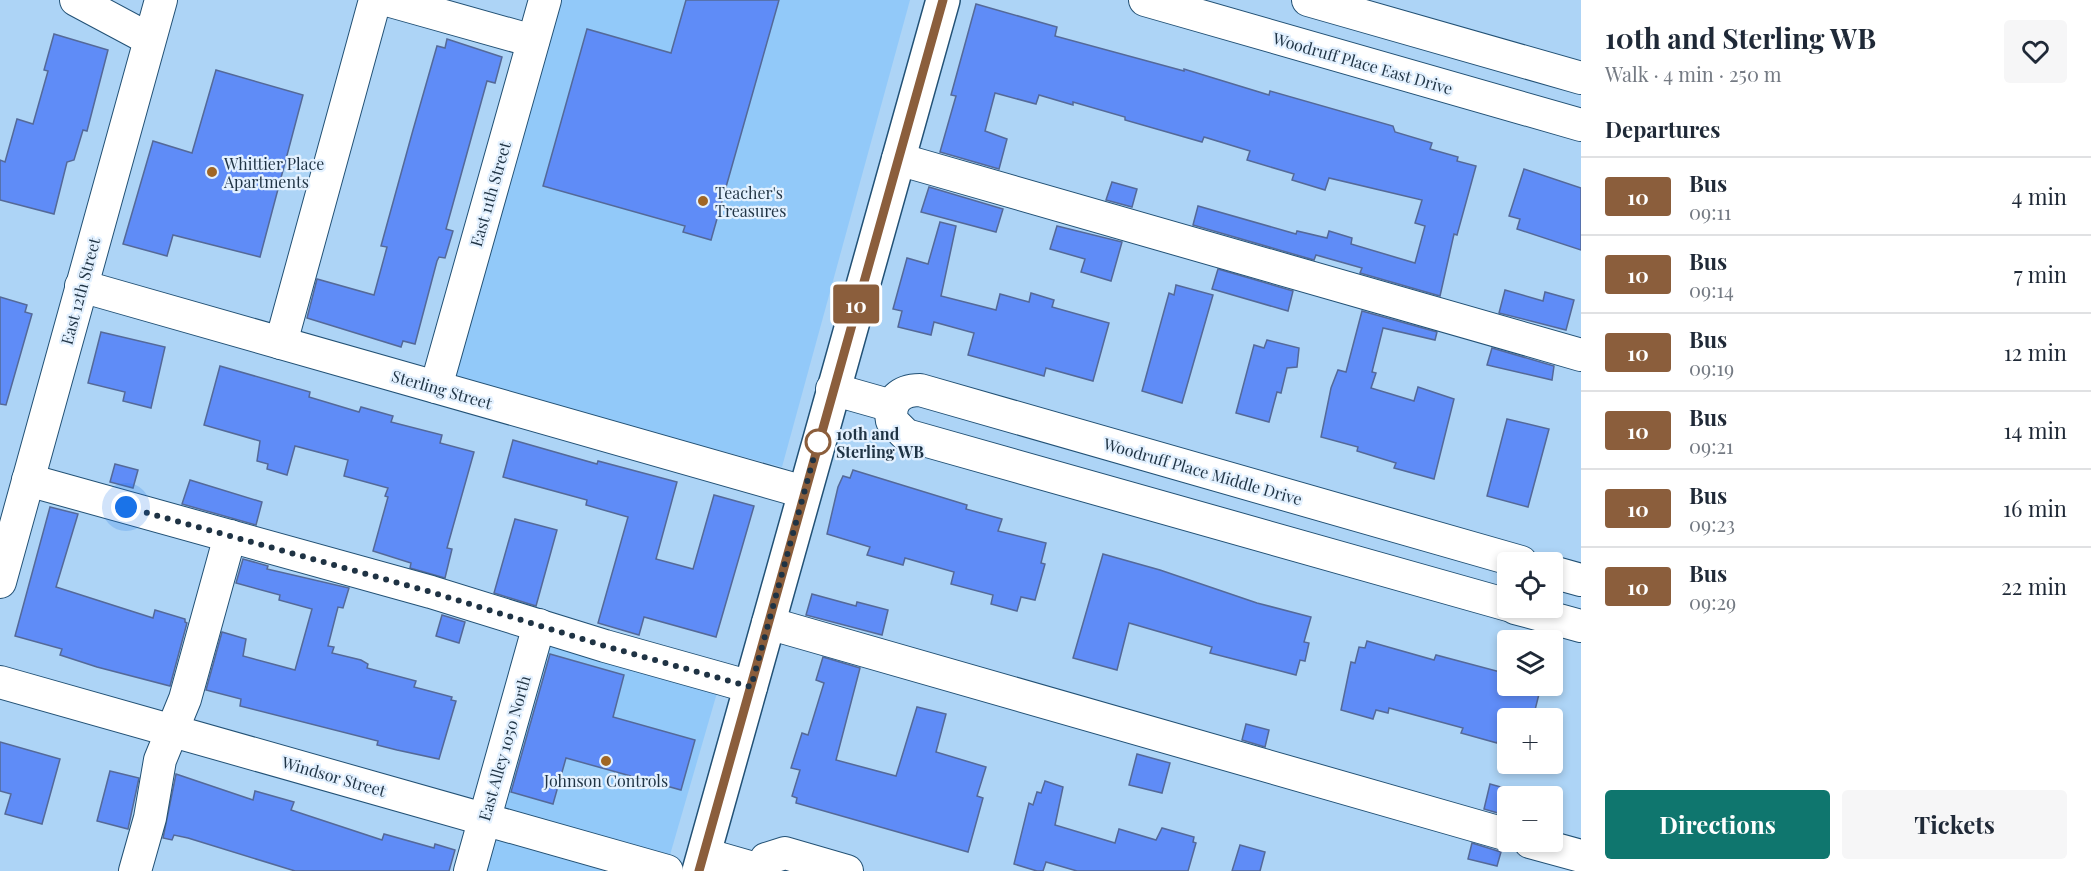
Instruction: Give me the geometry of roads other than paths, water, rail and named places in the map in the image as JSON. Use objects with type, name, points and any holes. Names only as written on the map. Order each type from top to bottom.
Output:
[{"type":"main road","points":[[702,863],[832,389],[943,0]]},
{"type":"street","points":[[76,0],[149,39]]},
{"type":"street","name":"East 12th Street","points":[[2,570],[160,0]]},
{"type":"street","points":[[281,344],[375,0]]},
{"type":"street","points":[[387,0],[533,41]]},
{"type":"street","name":"East 11th Street","points":[[436,387],[545,0]]},
{"type":"street","name":"Woodruff Place East Drive","points":[[1145,0],[1581,125]]},
{"type":"street","points":[[1308,0],[1581,78]]},
{"type":"street","points":[[898,159],[1581,355]]},
{"type":"street","name":"Sterling Street","points":[[81,286],[804,492]]},
{"type":"street","points":[[832,389],[892,406],[892,421],[906,435],[1497,602]]},
{"type":"street","name":"Woodruff Place Middle Drive","points":[[892,406],[897,396],[907,390],[920,390],[1497,555]]},
{"type":"street","points":[[28,480],[431,592],[751,687]]},
{"type":"street","points":[[135,871],[150,818],[160,760],[184,699],[230,536]]},
{"type":"street","points":[[1563,575],[1581,580]]},
{"type":"street","points":[[1552,618],[1581,626]]},
{"type":"street","points":[[768,623],[1497,832]]},
{"type":"street","name":"East Alley 1050 North","points":[[470,871],[539,625]]},
{"type":"street","name":"Windsor Street","points":[[0,682],[667,871]]},
{"type":"street","points":[[1563,851],[1581,856]]},
{"type":"street","points":[[702,863],[760,870],[766,859],[785,853],[847,871]]},
{"type":"place","name":"Whittier Place Apartments","points":[[212,172]]},
{"type":"place","name":"Teacher's Treasures","points":[[703,201]]},
{"type":"place","name":"10th and Sterling WB","points":[[818,442]]},
{"type":"place","name":"Johnson Controls","points":[[606,761]]}]
